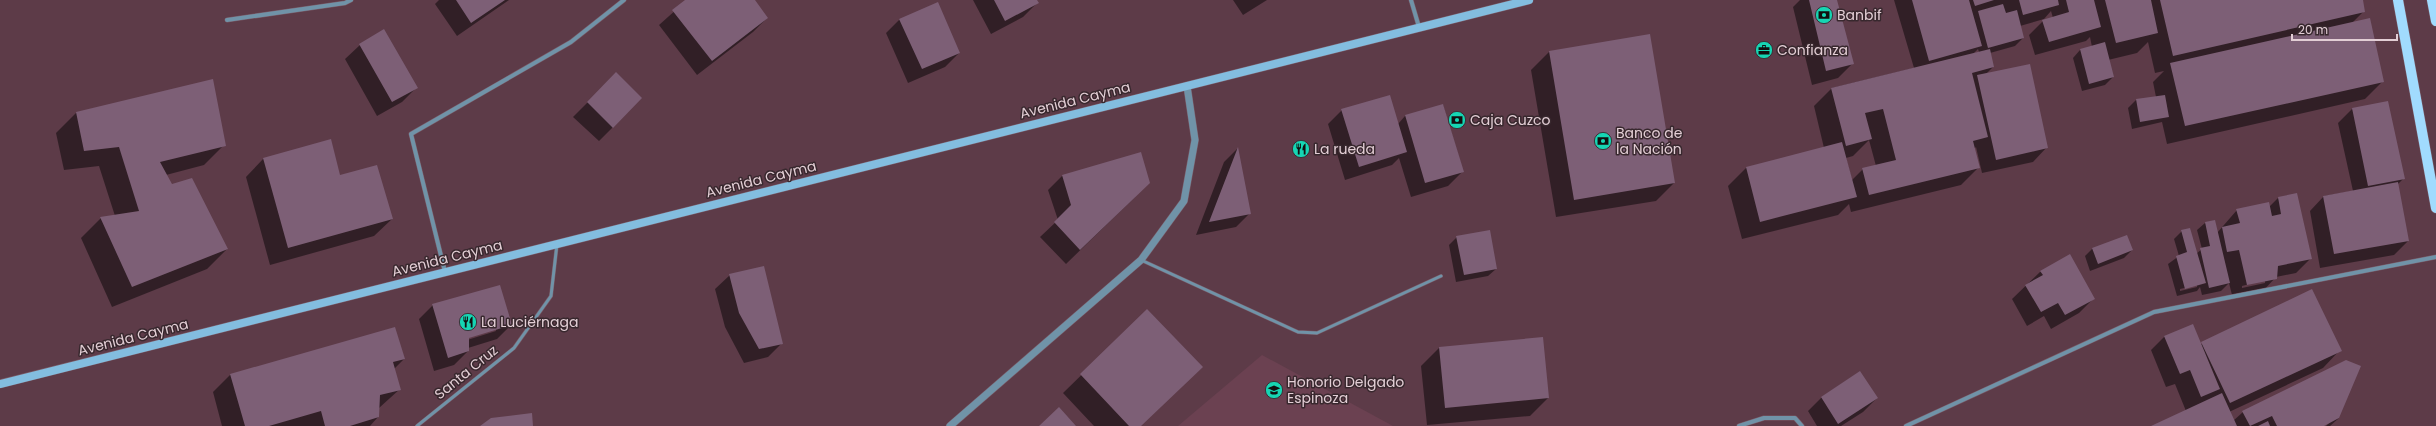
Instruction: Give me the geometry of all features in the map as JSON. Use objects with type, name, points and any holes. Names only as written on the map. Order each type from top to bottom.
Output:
[{"type":"main road","name":"Avenida Cayma","points":[[0,384],[1528,0]]},
{"type":"main road","points":[[2398,0],[2436,208]]},
{"type":"main road","points":[[2432,0],[2436,22]]},
{"type":"street","points":[[227,20],[345,3],[351,0]]},
{"type":"street","points":[[445,272],[411,134],[570,42],[624,0]]},
{"type":"street","points":[[1411,0],[1419,27]]},
{"type":"street","points":[[950,426],[1141,260],[1184,201],[1195,140],[1187,86]]},
{"type":"street","points":[[1906,426],[2154,312],[2436,257]]},
{"type":"street","points":[[1739,426],[1764,418],[1795,418],[1802,426]]},
{"type":"lane","name":"Santa Cruz","points":[[417,426],[514,348],[551,296],[557,244]]},
{"type":"lane","points":[[1141,260],[1306,334],[1317,333],[1441,276]]},
{"type":"shaded area","name":"Honorio Delgado Espinoza","points":[[1262,355],[1393,426],[1178,426]]},
{"type":"building","points":[[456,0],[505,0],[471,23]]},
{"type":"building","points":[[685,0],[755,0],[768,18],[712,61],[672,10]]},
{"type":"building","points":[[994,0],[1037,0],[1039,3],[1005,21]]},
{"type":"building","points":[[1809,0],[1837,0],[1854,64],[1826,71]]},
{"type":"building","points":[[1912,0],[1969,0],[1982,46],[1929,61]]},
{"type":"building","points":[[1973,0],[1994,0],[1975,6]]},
{"type":"building","points":[[2019,0],[2058,0],[2059,5],[2023,15]]},
{"type":"building","points":[[2066,0],[2094,0],[2101,27],[2049,42],[2042,20],[2069,12]]},
{"type":"building","points":[[2105,0],[2151,0],[2158,33],[2116,43]]},
{"type":"building","points":[[2160,0],[2363,0],[2365,12],[2173,56]]},
{"type":"building","points":[[938,2],[960,53],[922,69],[899,19]]},
{"type":"building","points":[[2003,4],[2006,13],[2017,10],[2024,38],[1988,48],[1978,11]]},
{"type":"building","points":[[2370,18],[2384,82],[2185,126],[2170,63]]},
{"type":"building","points":[[384,29],[418,88],[392,102],[359,44]]},
{"type":"building","points":[[1650,34],[1675,183],[1574,200],[1549,51]]},
{"type":"building","points":[[2105,42],[2114,77],[2089,84],[2080,49]]},
{"type":"building","points":[[1990,49],[1994,67],[1972,73],[1988,137],[1973,141],[1980,168],[1869,195],[1862,168],[1896,160],[1883,109],[1865,113],[1872,139],[1846,146],[1831,88]]},
{"type":"building","points":[[2030,64],[2048,148],[1996,160],[1977,75]]},
{"type":"building","points":[[616,72],[642,98],[613,128],[587,102]]},
{"type":"building","points":[[213,79],[226,146],[160,162],[172,184],[192,178],[228,249],[132,287],[100,217],[139,211],[119,147],[84,151],[76,112]]},
{"type":"building","points":[[1390,95],[1407,152],[1359,167],[1341,109]]},
{"type":"building","points":[[2165,95],[2169,117],[2140,122],[2136,99]]},
{"type":"building","points":[[2388,101],[2405,179],[2368,186],[2352,108]]},
{"type":"building","points":[[1443,104],[1464,172],[1425,183],[1405,115]]},
{"type":"building","points":[[331,139],[340,175],[377,165],[393,219],[288,248],[263,158]]},
{"type":"building","points":[[1842,142],[1857,197],[1760,222],[1746,167]]},
{"type":"building","points":[[1238,147],[1251,214],[1209,222]]},
{"type":"building","points":[[1141,152],[1150,183],[1080,250],[1054,222],[1071,205],[1062,175]]},
{"type":"building","points":[[2398,182],[2409,241],[2334,254],[2323,196]]},
{"type":"building","points":[[2297,193],[2312,259],[2278,266],[2277,279],[2247,285],[2239,250],[2227,252],[2222,227],[2240,223],[2236,209],[2269,202],[2272,216],[2281,214],[2278,197]]},
{"type":"building","points":[[2215,220],[2230,283],[2209,288],[2200,248],[2210,246],[2205,222]]},
{"type":"building","points":[[2190,228],[2206,283],[2185,289],[2176,256],[2187,252],[2181,230]]},
{"type":"building","points":[[1490,230],[1497,269],[1464,275],[1456,236]]},
{"type":"building","points":[[2127,235],[2133,250],[2098,264],[2092,248]]},
{"type":"building","points":[[2070,254],[2095,299],[2065,315],[2058,303],[2041,312],[2025,285],[2043,275],[2040,271]]},
{"type":"building","points":[[764,266],[783,344],[759,349],[739,313],[729,274]]},
{"type":"building","points":[[500,285],[512,325],[469,338],[469,351],[448,358],[432,304]]},
{"type":"building","points":[[2312,289],[2342,351],[2230,403],[2201,342]]},
{"type":"building","points":[[1147,309],[1203,367],[1141,426],[1129,426],[1080,374]]},
{"type":"building","points":[[2193,324],[2220,389],[2201,397],[2190,370],[2180,374],[2164,336]]},
{"type":"building","points":[[395,327],[405,359],[393,362],[401,390],[380,395],[379,417],[350,426],[325,426],[321,411],[269,426],[245,426],[230,374]]},
{"type":"building","points":[[1543,337],[1549,398],[1445,408],[1439,347]]},
{"type":"building","points":[[2346,360],[2361,366],[2339,418],[2324,426],[2277,426],[2272,416],[2250,426],[2242,411]]},
{"type":"building","points":[[1860,371],[1878,398],[1838,424],[1821,397]]},
{"type":"building","points":[[2222,393],[2237,426],[2151,426]]},
{"type":"building","points":[[1059,407],[1076,426],[1039,426]]},
{"type":"building","points":[[532,413],[533,426],[480,426],[491,418]]},
{"type":"building","points":[[2268,421],[2270,426],[2258,426]]},
{"type":"place","name":"Banbif","points":[[1824,15]]},
{"type":"place","name":"Confianza","points":[[1764,50]]},
{"type":"place","name":"Caja Cuzco","points":[[1457,120]]},
{"type":"place","name":"Banco de la Nación","points":[[1603,141]]},
{"type":"place","name":"La rueda","points":[[1301,149]]},
{"type":"place","name":"La Luciérnaga","points":[[468,322]]},
{"type":"place","name":"Honorio Delgado Espinoza","points":[[1274,390]]}]
